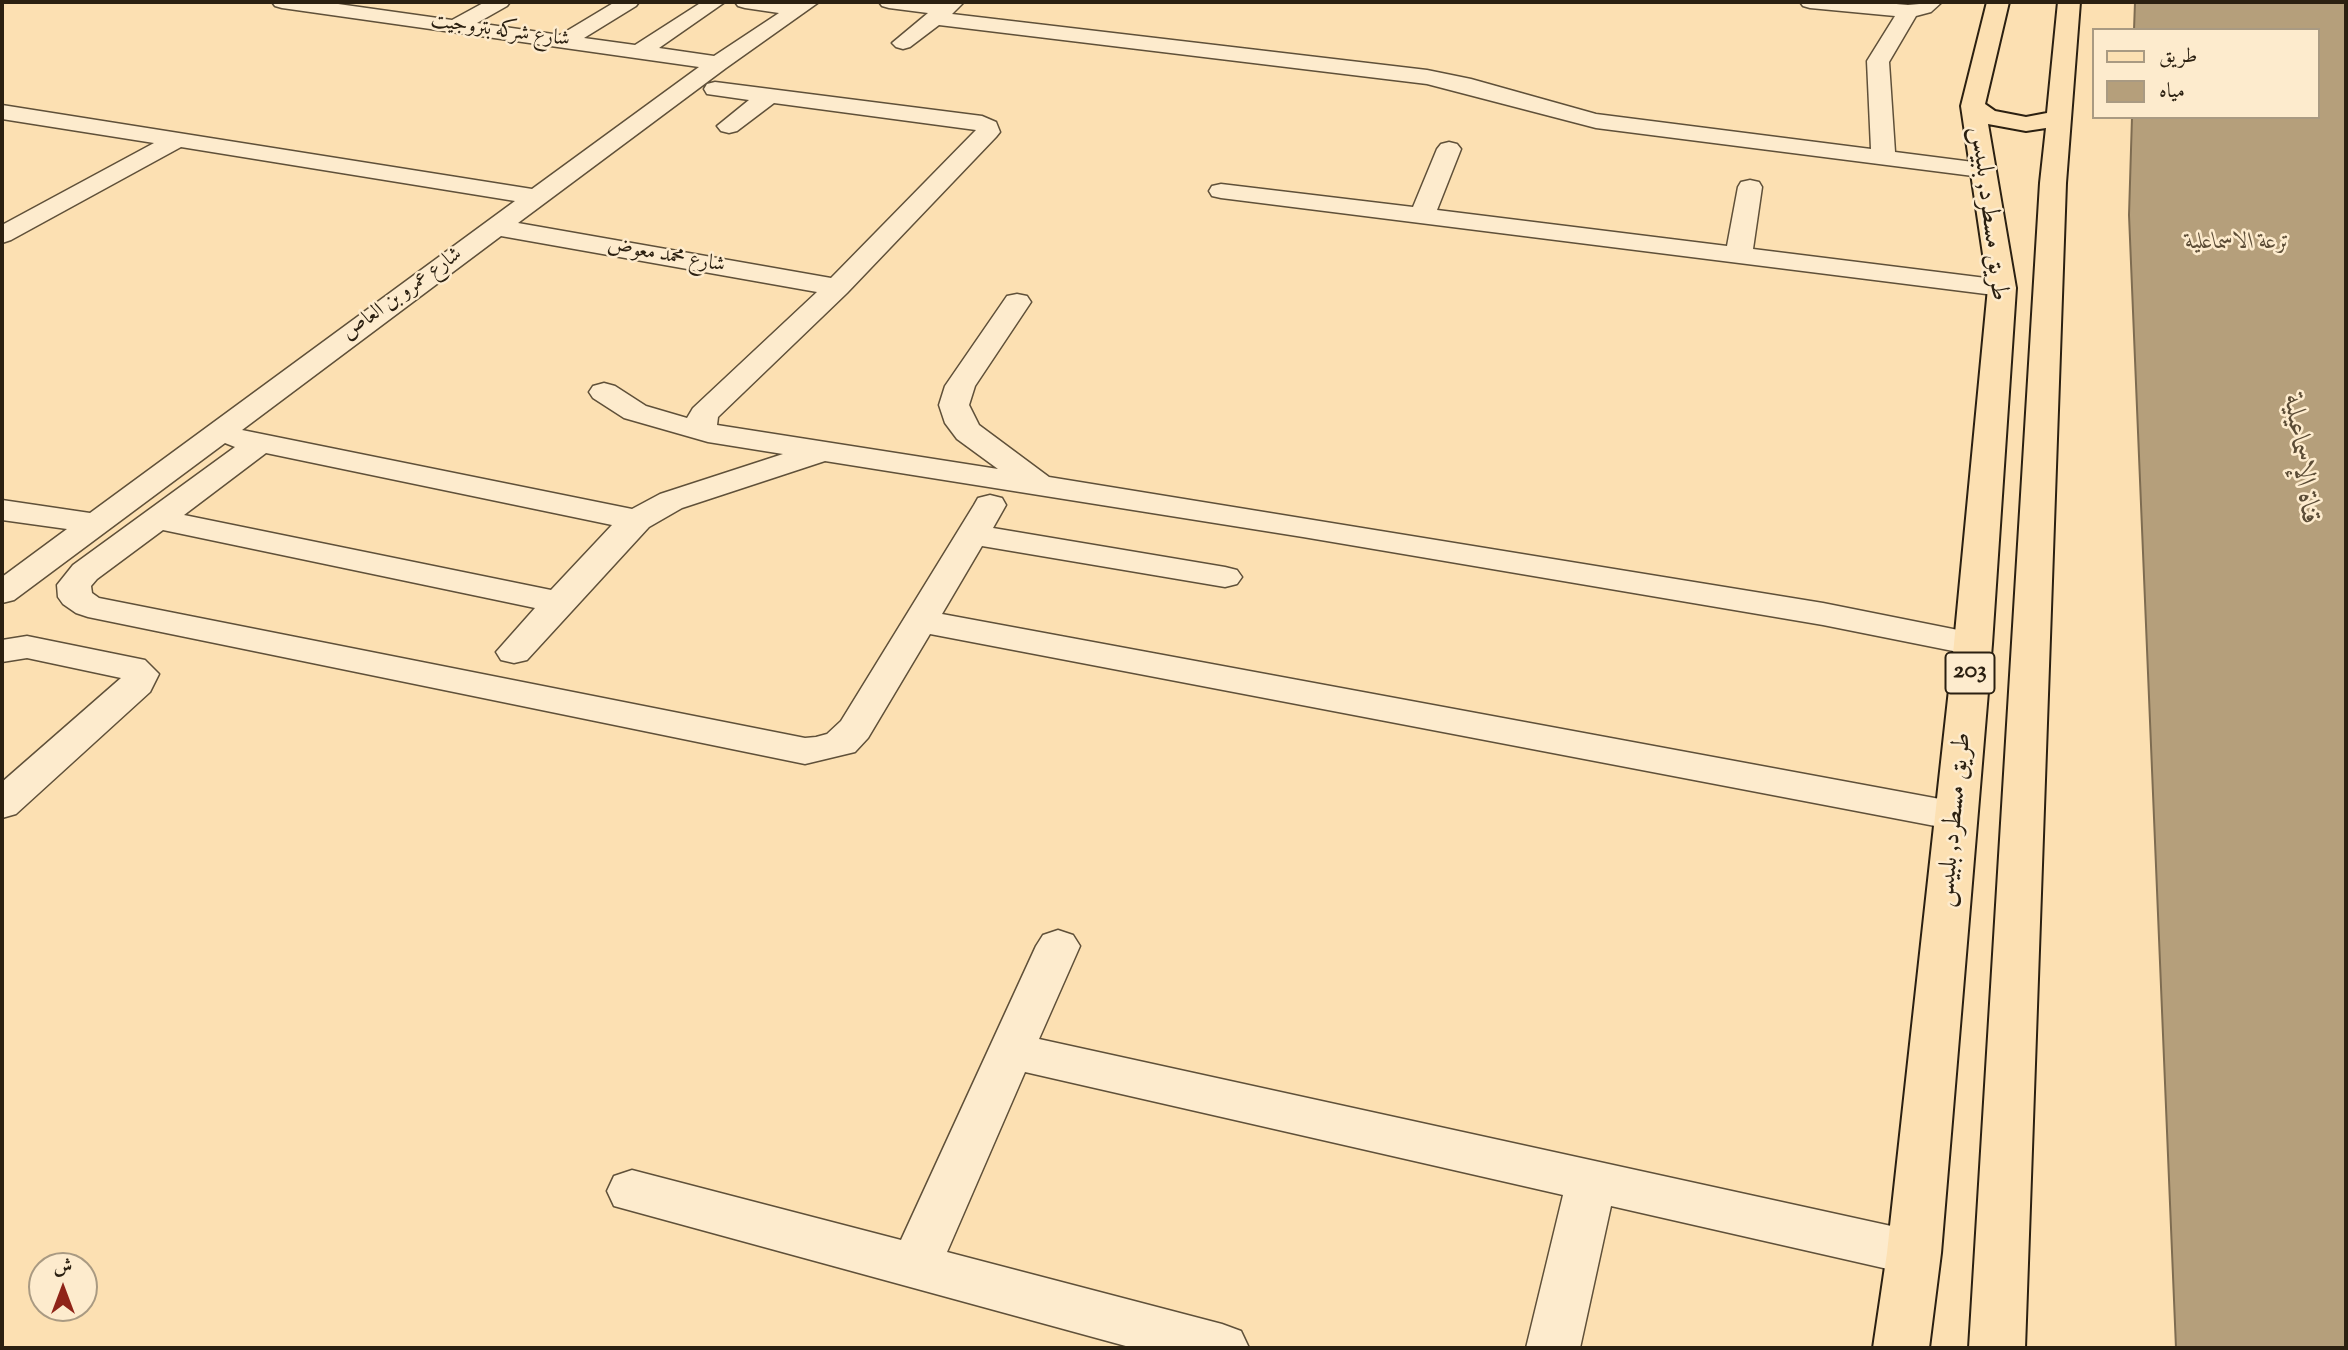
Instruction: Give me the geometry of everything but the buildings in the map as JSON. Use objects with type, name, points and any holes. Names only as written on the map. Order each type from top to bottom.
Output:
[{"type":"main road","name":"طريق مسطرد, بلبيس","points":[[1901,1348],[1914,1253],[1973,644],[2002,288],[1981,170],[1973,106],[1998,2]]},
{"type":"main road","name":"طريق مسطرد, بلبيس","points":[[1997,1348],[2059,118],[2069,2]]},
{"type":"main road","points":[[1973,106],[1987,116],[2006,122],[2026,124],[2059,118]]},
{"type":"street","name":"شارع شركه بتروجيت","points":[[282,2],[335,5],[390,17],[639,51],[717,76]]},
{"type":"street","points":[[390,17],[419,2]]},
{"type":"street","points":[[456,26],[500,2]]},
{"type":"street","points":[[564,41],[629,2]]},
{"type":"street","points":[[639,51],[715,2]]},
{"type":"street","points":[[745,2],[803,6]]},
{"type":"street","points":[[889,2],[1427,77],[1471,86],[1555,112],[1596,121],[1981,170]]},
{"type":"street","points":[[1810,2],[1908,11],[1924,8],[1932,2]]},
{"type":"street","name":"شارع عمرو بن العاص","points":[[2,593],[536,197],[717,76],[803,6]]},
{"type":"street","points":[[903,43],[945,9]]},
{"type":"street","points":[[1883,158],[1878,61],[1908,11]]},
{"type":"street","points":[[522,35],[545,22]]},
{"type":"street","points":[[729,126],[769,96]]},
{"type":"street","points":[[2,112],[536,197]]},
{"type":"street","points":[[2,235],[177,140]]},
{"type":"street","points":[[1423,215],[1449,149]]},
{"type":"street","points":[[1739,254],[1750,187]]},
{"type":"street","points":[[1220,191],[2002,288]]},
{"type":"street","name":"شارع محمد معوض","points":[[496,227],[837,286]]},
{"type":"street","points":[[1017,302],[960,386],[954,405],[960,423],[968,432],[1043,487]]},
{"type":"street","points":[[604,392],[635,412],[708,433]]},
{"type":"street","points":[[214,434],[637,520]]},
{"type":"street","points":[[260,443],[85,572],[74,585],[75,597],[88,606],[805,751],[830,748],[849,737],[982,520],[1225,577]]},
{"type":"street","points":[[514,652],[637,520],[671,501],[823,452]]},
{"type":"street","points":[[2,510],[93,523]]},
{"type":"street","points":[[156,520],[559,602]]},
{"type":"street","points":[[1823,614],[1973,644]]},
{"type":"street","points":[[921,621],[1956,816]]},
{"type":"street","points":[[2,651],[27,647],[132,668],[141,674],[137,684],[2,804]]},
{"type":"street","points":[[915,1266],[1058,946]]},
{"type":"street","points":[[1012,1051],[1914,1253]]},
{"type":"street","points":[[1553,1348],[1592,1179]]},
{"type":"street","points":[[632,1191],[1223,1348]]},
{"type":"lane","points":[[717,76],[769,96],[982,123],[988,127],[988,132],[837,286],[705,414],[699,427],[708,433],[1303,527],[1823,614]]},
{"type":"water","name":"ترعة الاسماعلية","points":[[2135,2],[2346,2],[2346,1348],[2176,1348],[2129,215],[2132,119],[2320,119],[2320,28],[2134,28]]},
{"type":"water label","name":"قناة الإسماعيلية","points":[[2299,460]]}]
